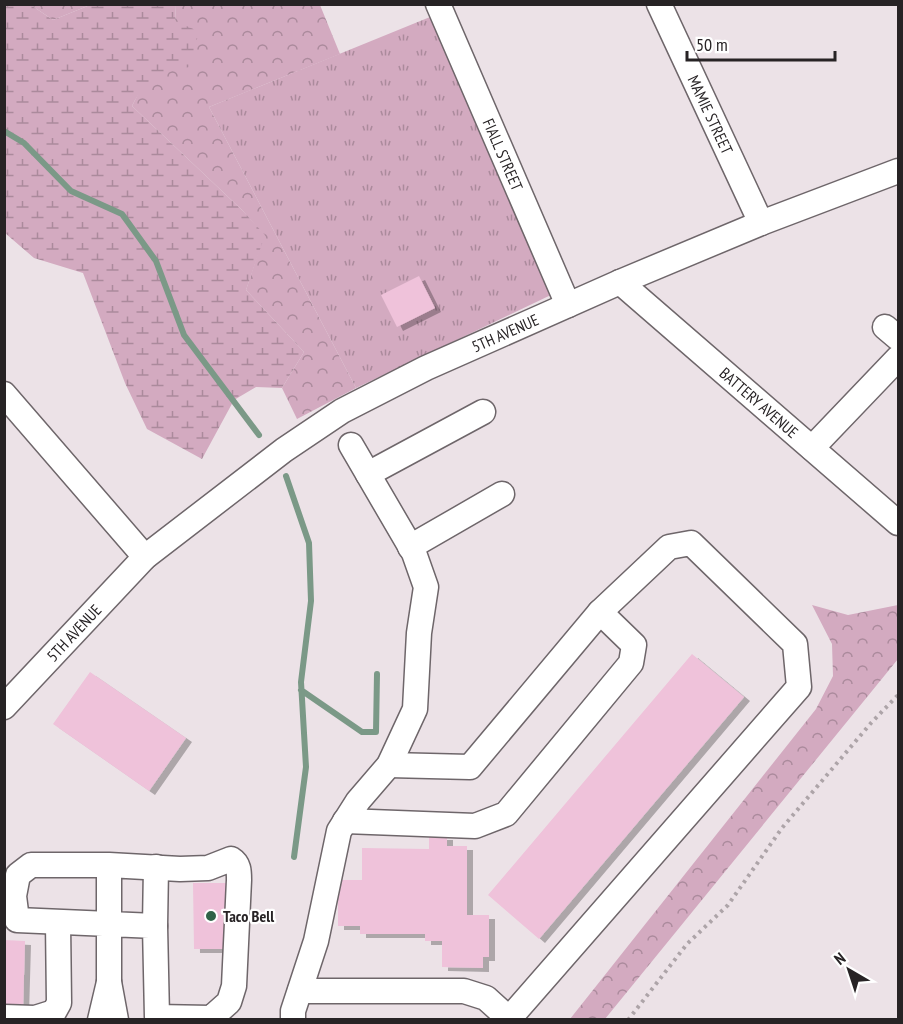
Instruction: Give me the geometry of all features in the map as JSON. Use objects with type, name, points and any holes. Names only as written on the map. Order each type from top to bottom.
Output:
[{"type":"street","name":"FIALL STREET","points":[[438,4],[568,305]]},
{"type":"street","name":"MAMIE STREET","points":[[659,4],[761,223]]},
{"type":"street","name":"5TH AVENUE","points":[[4,707],[145,557],[284,450],[342,411],[426,368],[620,282],[761,223],[898,171]]},
{"type":"street","name":"BATTERY AVENUE","points":[[620,282],[898,523]]},
{"type":"street","points":[[812,448],[898,358]]},
{"type":"street","points":[[4,394],[145,557]]},
{"type":"street","points":[[368,474],[483,412]]},
{"type":"street","points":[[293,1020],[316,941],[339,831],[358,801],[389,765],[415,709],[419,633],[426,587],[410,547],[351,446]]},
{"type":"street","points":[[410,547],[502,494]]},
{"type":"street","points":[[300,991],[464,991],[486,998],[508,1019],[799,687],[795,644],[691,543],[669,547],[600,612],[470,766],[389,765]]},
{"type":"street","points":[[345,821],[475,826],[506,814],[631,663],[634,645],[600,612]]},
{"type":"street","points":[[155,926],[11,920],[18,875],[32,865],[109,865],[208,868],[231,859],[236,862],[239,880],[234,986],[229,1002],[211,1018],[157,1017],[156,867]]},
{"type":"street","points":[[109,865],[107,925],[109,982],[116,1020]]},
{"type":"street","points":[[4,1017],[35,1018],[48,1016],[54,1012],[59,1003],[58,923]]},
{"type":"street","points":[[100,1020],[109,982]]},
{"type":"path","points":[[628,1020],[687,944],[728,905],[789,820],[871,723],[898,695]]},
{"type":"green space","points":[[5,4],[31,5],[53,20],[90,5],[176,5],[175,21],[198,31],[194,66],[164,73],[150,81],[132,106],[242,210],[265,235],[246,290],[304,352],[282,388],[256,387],[234,400],[202,459],[147,429],[125,383],[83,273],[34,258],[5,233]]},
{"type":"green space","points":[[31,5],[90,5],[53,20]]},
{"type":"green space","points":[[176,5],[320,5],[340,54],[209,107],[356,388],[297,419],[282,388],[304,352],[246,290],[264,235],[242,210],[132,106],[142,86],[157,74],[175,21]]},
{"type":"green space","points":[[430,17],[553,294],[356,388],[209,107]]},
{"type":"green space","points":[[812,605],[848,615],[898,605],[898,659],[605,1019],[570,1019],[816,709],[833,676],[832,644]]},
{"type":"building","points":[[419,276],[435,308],[397,327],[381,295]]},
{"type":"building","points":[[692,654],[744,697],[539,939],[488,895]]},
{"type":"building","points":[[90,672],[186,738],[149,791],[53,724]]},
{"type":"building","points":[[429,836],[447,836],[447,846],[467,846],[467,915],[489,915],[489,957],[483,957],[483,968],[442,967],[442,941],[425,941],[425,934],[360,934],[360,926],[338,926],[338,880],[362,880],[362,848],[429,849]]},
{"type":"building","name":"Taco Bell","points":[[193,883],[228,883],[229,949],[194,949]]},
{"type":"building","points":[[4,940],[25,941],[23,1010],[4,1010]]},
{"type":"waterway","points":[[4,131],[24,143],[71,191],[122,214],[156,261],[184,335],[259,435]]},
{"type":"waterway","points":[[286,476],[309,543],[311,601],[301,682],[306,767],[294,857]]},
{"type":"waterway","points":[[301,690],[362,732],[376,732],[377,674]]},
{"type":"place","name":"Taco Bell","points":[[211,916]]}]
